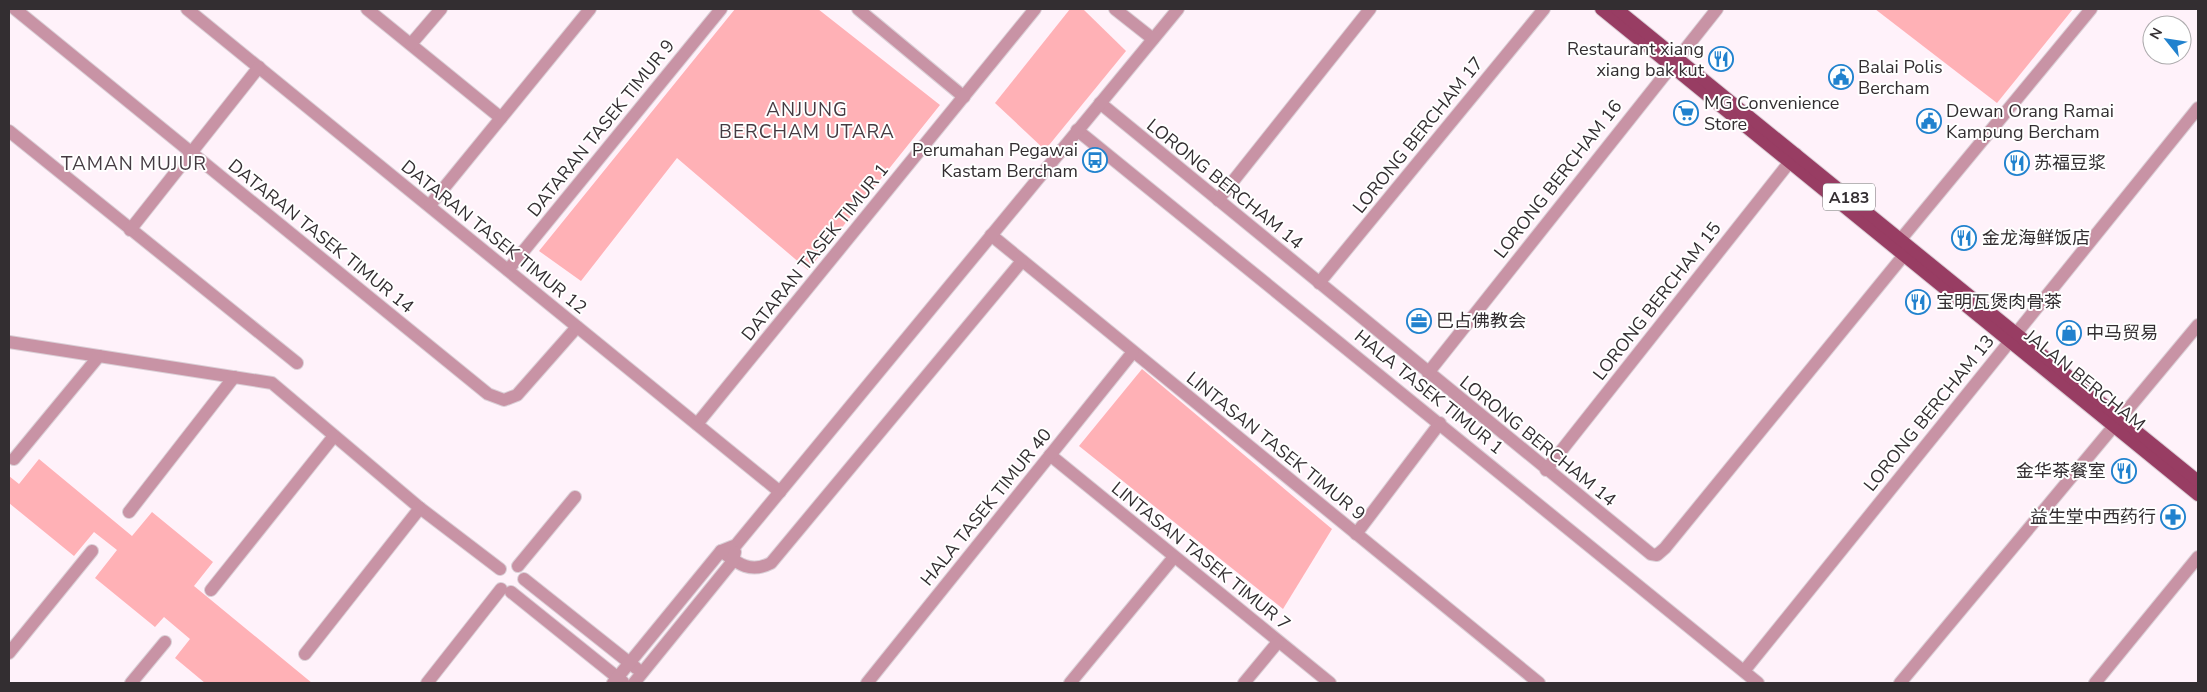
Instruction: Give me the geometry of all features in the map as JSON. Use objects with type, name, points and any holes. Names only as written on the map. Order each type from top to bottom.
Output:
[{"type":"main road","name":"JALAN BERCHAM","points":[[1601,9],[1674,62],[1792,158],[1904,256],[2012,337],[2118,422],[2198,481]]},
{"type":"main road","name":"JALAN BERCHAM","points":[[1617,9],[1674,62]]},
{"type":"main road","name":"JALAN BERCHAM","points":[[1792,158],[1901,239],[2012,337]]},
{"type":"main road","name":"JALAN BERCHAM","points":[[2118,422],[2198,495]]},
{"type":"street","name":"DATARAN TASEK TIMUR 14","points":[[15,9],[488,394],[504,400],[517,396],[577,327]]},
{"type":"street","name":"DATARAN TASEK TIMUR 12","points":[[188,9],[780,492]]},
{"type":"street","points":[[367,9],[501,118]]},
{"type":"street","points":[[411,44],[440,9]]},
{"type":"street","points":[[430,205],[590,9]]},
{"type":"street","name":"DATARAN TASEK TIMUR 9","points":[[508,270],[721,9]]},
{"type":"street","points":[[858,9],[964,96]]},
{"type":"street","name":"DATARAN TASEK TIMUR 1","points":[[697,424],[1035,9]]},
{"type":"street","points":[[1116,9],[1153,39]]},
{"type":"street","points":[[634,683],[733,560],[736,545],[1178,9]]},
{"type":"street","points":[[1218,200],[1370,9]]},
{"type":"street","name":"LORONG BERCHAM 17","points":[[1319,283],[1544,9]]},
{"type":"street","name":"LORONG BERCHAM 16","points":[[1428,373],[1717,9]]},
{"type":"street","points":[[1885,240],[1898,242],[1901,239],[2090,9]]},
{"type":"street","points":[[130,230],[259,67]]},
{"type":"street","name":"LORONG BERCHAM 14","points":[[1100,103],[1546,470],[1651,554],[1661,553],[1904,256]]},
{"type":"street","name":"LORONG BERCHAM 13","points":[[1744,671],[2198,108]]},
{"type":"street","name":"HALA TASEK TIMUR 1","points":[[1077,130],[1758,683]]},
{"type":"street","points":[[9,131],[296,363]]},
{"type":"street","name":"LORONG BERCHAM 15","points":[[1546,470],[1792,158]]},
{"type":"street","name":"LINTASAN TASEK TIMUR 9","points":[[991,235],[1539,683]]},
{"type":"street","points":[[1901,239],[1904,256],[1912,253],[1923,257]]},
{"type":"street","points":[[721,551],[733,560],[750,568],[764,567],[771,563],[1022,261]]},
{"type":"street","points":[[1900,683],[2198,326]]},
{"type":"street","points":[[9,342],[272,383],[420,508],[500,569]]},
{"type":"street","name":"HALA TASEK TIMUR 40","points":[[867,683],[1133,352]]},
{"type":"street","points":[[14,459],[99,356]]},
{"type":"street","points":[[129,512],[234,377]]},
{"type":"street","points":[[1356,534],[1440,423]]},
{"type":"street","points":[[211,590],[334,436]]},
{"type":"street","name":"LINTASAN TASEK TIMUR 7","points":[[1050,455],[1330,683]]},
{"type":"street","points":[[518,566],[575,497]]},
{"type":"street","points":[[305,654],[420,508]]},
{"type":"street","points":[[427,683],[506,590],[520,588],[524,579],[523,571],[518,566],[509,564],[500,569],[497,581],[506,590],[619,681],[629,663],[721,551],[736,545]]},
{"type":"street","points":[[9,653],[92,551]]},
{"type":"street","points":[[1070,683],[1174,557]]},
{"type":"street","points":[[2095,683],[2198,557]]},
{"type":"street","points":[[524,579],[642,673]]},
{"type":"street","points":[[131,683],[165,642]]},
{"type":"street","points":[[1244,683],[1278,642]]},
{"type":"shaded area","points":[[735,9],[818,9],[940,105],[808,270],[677,158],[581,281],[539,251]]},
{"type":"shaded area","points":[[1070,9],[1083,9],[1126,51],[1045,150],[995,103]]},
{"type":"shaded area","points":[[1875,9],[2073,9],[1997,103]]},
{"type":"shaded area","points":[[1142,369],[1332,529],[1283,609],[1079,446]]},
{"type":"shaded area","points":[[39,459],[132,536],[152,512],[213,562],[194,586],[312,683],[205,683],[175,658],[190,639],[164,617],[155,627],[95,578],[117,550],[94,532],[74,556],[9,503],[9,476],[19,484]]},
{"type":"place","name":"Restaurant xiang xiang bak kut","points":[[1721,59]]},
{"type":"place","name":"Balai Polis Bercham","points":[[1841,77]]},
{"type":"place","name":"MG Convenience Store","points":[[1686,113]]},
{"type":"place","name":"Dewan Orang Ramai Kampung Bercham","points":[[1929,121]]},
{"type":"place","name":"Perumahan Pegawai Kastam Bercham","points":[[1095,160]]},
{"type":"place","name":"苏福豆浆","points":[[2017,163]]},
{"type":"place","name":"金龙海鲜饭店","points":[[1964,238]]},
{"type":"place","name":"宝明瓦煲肉骨茶","points":[[1918,302]]},
{"type":"place","name":"巴占佛教会","points":[[1419,321]]},
{"type":"place","name":"中马贸易","points":[[2069,333]]},
{"type":"place","name":"金华茶餐室","points":[[2124,471]]},
{"type":"place","name":"益生堂中西药行","points":[[2173,517]]},
{"type":"district","name":"ANJUNG BERCHAM UTARA","points":[[807,120]]},
{"type":"district","name":"TAMAN MUJUR","points":[[134,163]]}]
